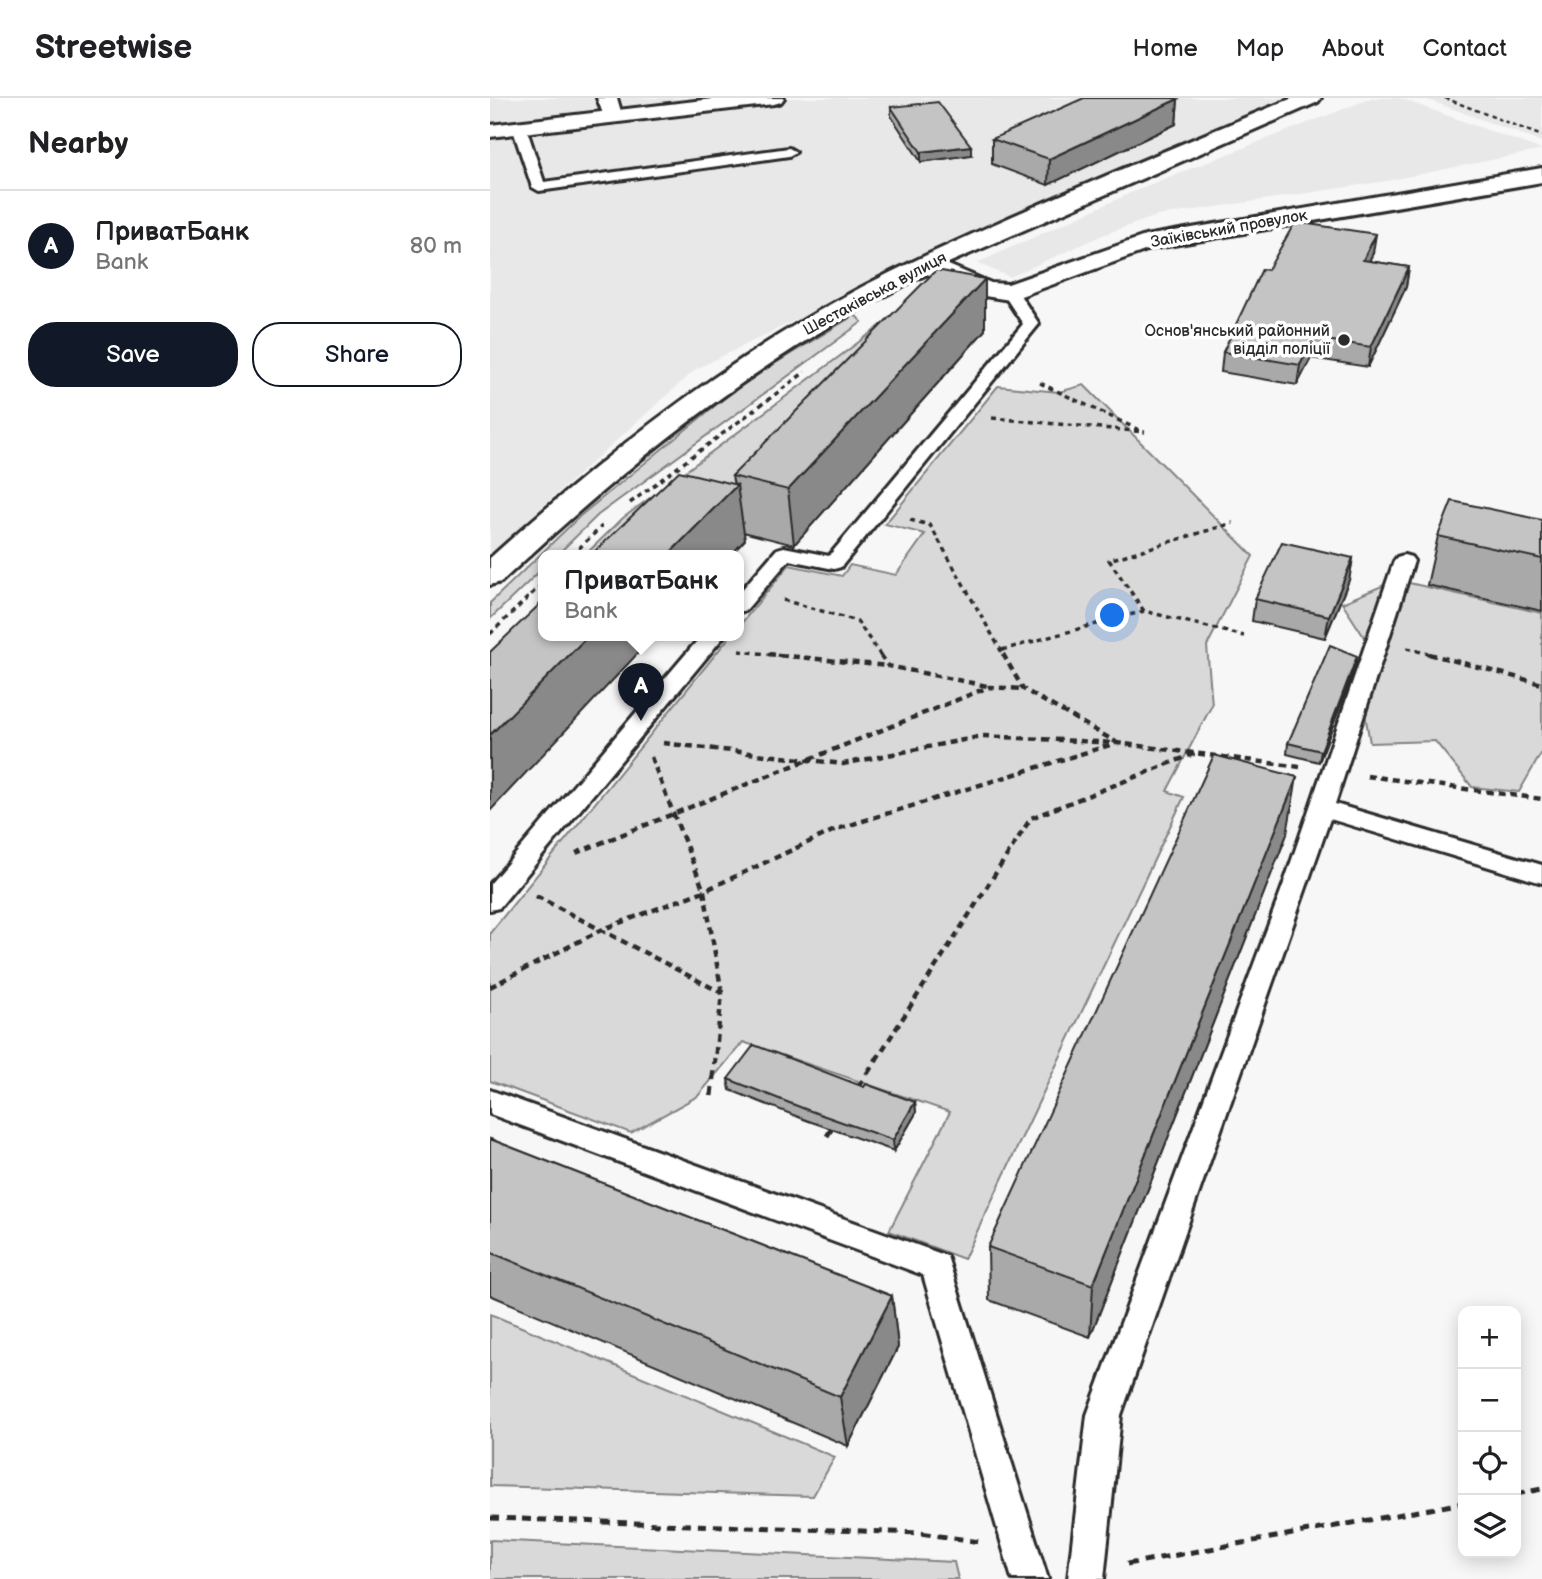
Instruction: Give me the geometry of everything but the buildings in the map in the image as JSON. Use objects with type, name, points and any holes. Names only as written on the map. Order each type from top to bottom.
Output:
[{"type":"street","points":[[490,131],[610,107],[774,98]]},
{"type":"street","name":"Шестаківська вулиця","points":[[490,575],[551,517],[710,392],[827,316],[926,265],[1110,181],[1311,98]]},
{"type":"street","name":"Заїківський провулок","points":[[1010,292],[1145,243],[1542,175]]},
{"type":"street","points":[[926,265],[987,290],[1010,292]]},
{"type":"lane","points":[[519,127],[539,187],[789,152]]},
{"type":"lane","points":[[745,599],[784,554],[834,563],[1031,324],[1010,292]]},
{"type":"lane","points":[[1088,1569],[1104,1415],[1297,883],[1404,561]]},
{"type":"lane","points":[[490,901],[709,641]]},
{"type":"lane","points":[[1321,808],[1542,874]]},
{"type":"lane","points":[[490,1102],[936,1266],[1030,1579]]},
{"type":"path","points":[[1445,98],[1542,136]]},
{"type":"path","points":[[626,506],[812,367]]},
{"type":"path","points":[[956,415],[1145,432],[1040,383]]},
{"type":"path","points":[[875,512],[930,525],[1023,689]]},
{"type":"path","points":[[577,550],[606,522]]},
{"type":"path","points":[[1144,611],[1109,560],[1234,523]]},
{"type":"path","points":[[490,634],[538,588]]},
{"type":"path","points":[[745,599],[856,621],[888,667]]},
{"type":"path","points":[[1001,650],[1144,611],[1244,636]]},
{"type":"path","points":[[1378,640],[1542,684]]},
{"type":"path","points":[[709,641],[888,667],[989,687],[1023,689],[1117,743]]},
{"type":"path","points":[[571,855],[989,687]]},
{"type":"path","points":[[658,742],[843,764],[983,736],[1117,743],[1542,799]]},
{"type":"path","points":[[490,987],[601,930],[704,891],[837,829],[1117,743]]},
{"type":"path","points":[[858,1089],[1031,818],[1197,752]]},
{"type":"path","points":[[649,753],[704,891],[722,993],[711,1096]]},
{"type":"path","points":[[507,881],[722,993]]},
{"type":"path","points":[[827,1136],[835,1124]]},
{"type":"path","points":[[1521,1493],[1542,1489]]},
{"type":"path","points":[[1088,1569],[1458,1504]]},
{"type":"path","points":[[490,1518],[920,1533],[1019,1548]]},
{"type":"shaded area","points":[[490,98],[1297,98],[977,231],[696,369],[490,554]]},
{"type":"shaded area","points":[[1372,98],[1399,98],[1542,150],[1386,181],[1157,216],[1105,234],[1010,277],[977,263],[1146,186]]},
{"type":"shaded area","points":[[1423,98],[1542,98],[1542,142]]},
{"type":"shaded area","points":[[855,315],[862,322],[598,515],[562,550],[545,550],[580,516],[744,382]]},
{"type":"shaded area","points":[[895,315],[726,524],[660,550],[590,550],[623,518]]},
{"type":"shaded area","points":[[1084,385],[1253,556],[1207,646],[1212,705],[1167,791],[1184,797],[964,1259],[889,1231],[950,1112],[743,1042],[698,1096],[631,1133],[490,1081],[490,933],[726,641],[744,641],[744,620],[789,565],[842,576],[850,565],[896,575],[925,534],[885,524],[998,386],[1059,392]]},
{"type":"shaded area","points":[[538,557],[538,573],[490,619],[490,603]]},
{"type":"shaded area","points":[[1396,580],[1542,613],[1542,752],[1519,792],[1472,787],[1435,741],[1370,743],[1364,708],[1368,643],[1342,603]]},
{"type":"shaded area","points":[[490,1314],[835,1457],[813,1496],[490,1486]]},
{"type":"shaded area","points":[[490,1540],[954,1562],[958,1579],[490,1579]]},
{"type":"place","name":"Основ'янський районний відділ поліції","points":[[1344,340]]},
{"type":"place","name":"ПриватБанк","points":[[641,721]]}]
